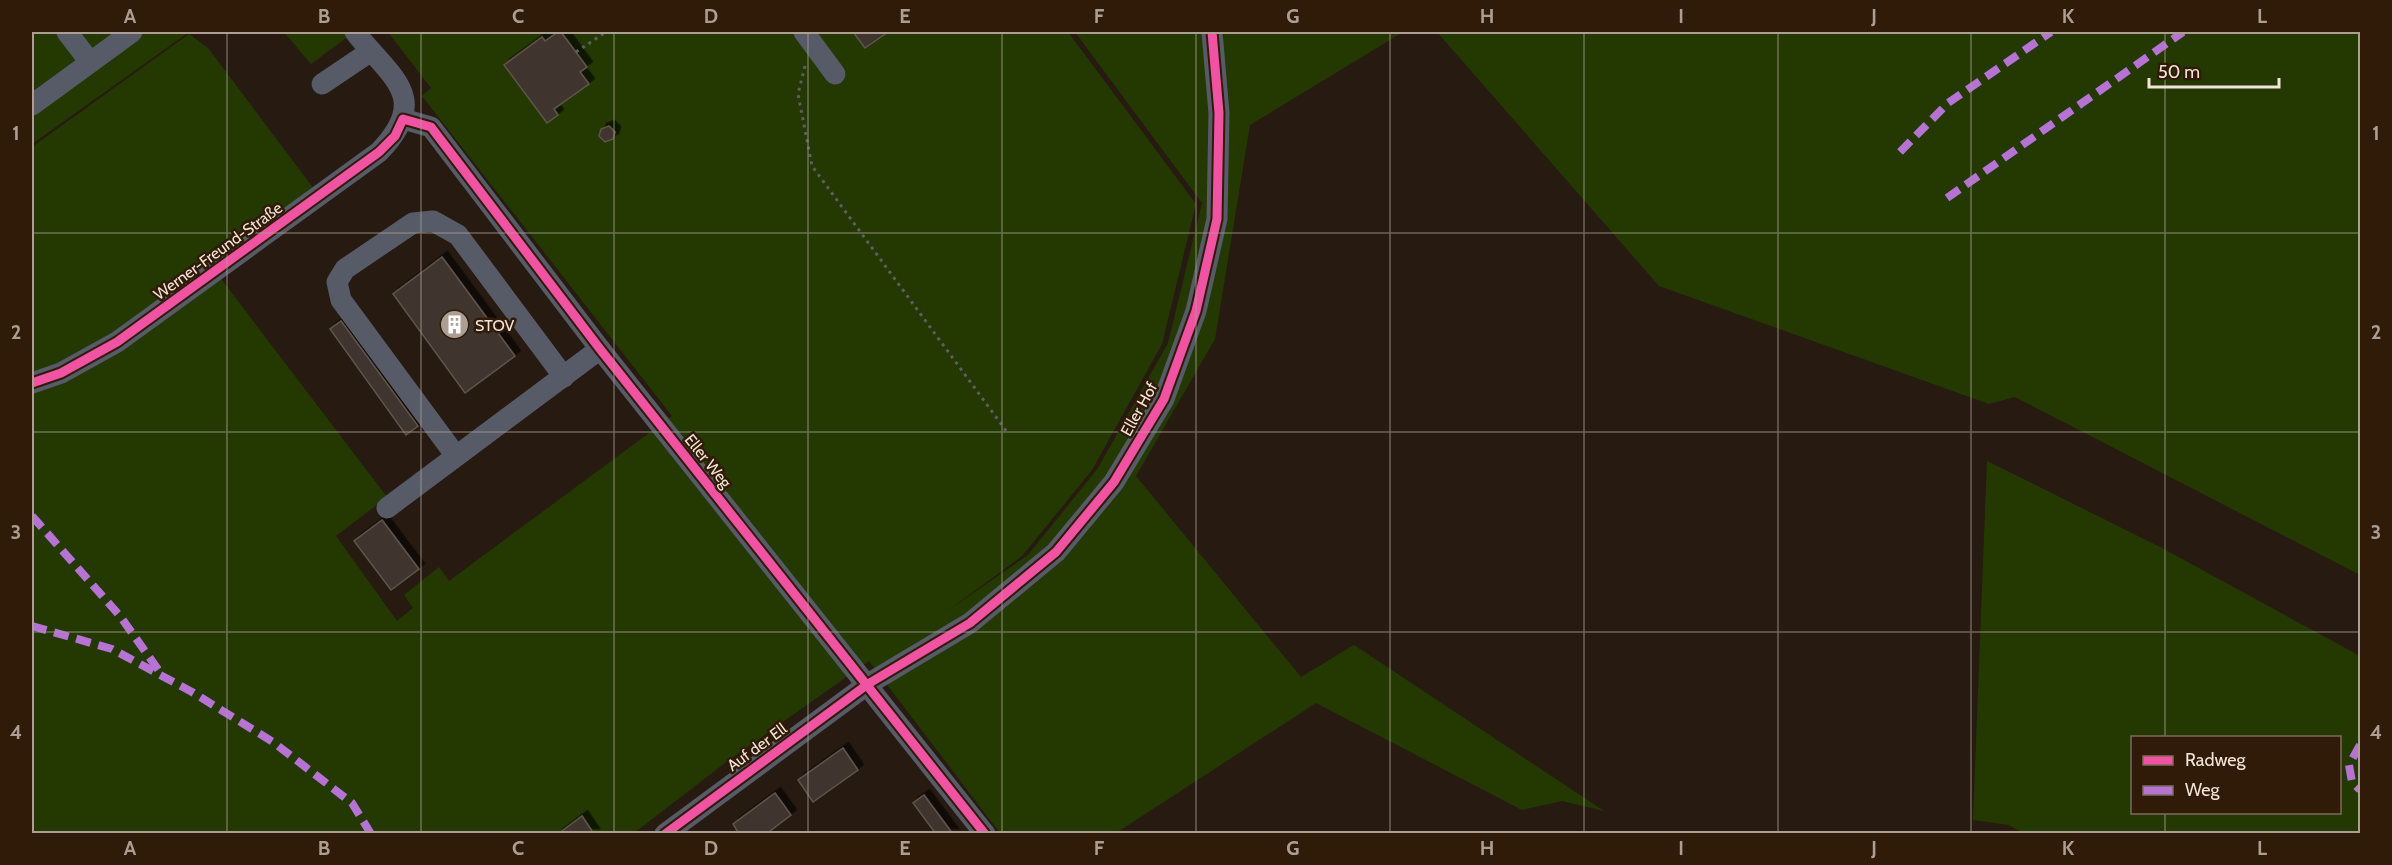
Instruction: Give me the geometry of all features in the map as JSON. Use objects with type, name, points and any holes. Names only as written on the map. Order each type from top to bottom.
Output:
[{"type":"street","points":[[67,32],[90,62]]},
{"type":"street","points":[[32,105],[132,32]]},
{"type":"street","points":[[355,32],[400,86],[405,99],[403,119]]},
{"type":"street","name":"Eller Hof","points":[[868,684],[970,623],[1056,552],[1114,482],[1164,399],[1196,311],[1217,219],[1219,113],[1212,32]]},
{"type":"street","points":[[809,38],[835,74]]},
{"type":"street","points":[[322,84],[371,51]]},
{"type":"street","name":"Eller Weg","points":[[403,119],[431,126],[600,349],[985,834]]},
{"type":"street","name":"Werner-Freund-Straße","points":[[32,383],[61,373],[126,335],[379,153],[395,136],[403,119]]},
{"type":"street","points":[[456,456],[341,300],[337,282],[345,269],[413,224],[433,221],[458,235],[564,377]]},
{"type":"street","points":[[387,508],[600,349]]},
{"type":"street","name":"Auf der Ell","points":[[665,834],[868,684]]},
{"type":"path","points":[[576,52],[606,32]]},
{"type":"path","points":[[809,38],[798,94],[812,166],[1007,432]]},
{"type":"green space","points":[[32,32],[189,32],[32,144]]},
{"type":"green space","points":[[284,32],[354,32],[311,64]]},
{"type":"green space","points":[[388,32],[1068,32],[1196,204],[1162,344],[1092,470],[1022,556],[946,612],[1028,555],[1098,468],[1168,343],[1202,203],[1075,32],[1403,32],[1250,125],[1215,339],[1136,476],[1301,677],[1354,645],[1604,811],[1562,801],[1522,810],[1316,703],[1116,833],[1000,833],[869,661],[725,763],[634,833],[32,833],[32,147],[189,34],[208,48],[314,189],[209,263],[387,497],[336,536],[397,621],[413,608],[404,595],[439,567],[449,581],[672,416],[422,96],[431,88]]},
{"type":"green space","points":[[1437,32],[2360,32],[2360,575],[2015,397],[1989,404],[1659,286]]},
{"type":"green space","points":[[1987,461],[2162,548],[2360,656],[2360,833],[2024,834],[2009,825],[1973,820]]},
{"type":"building","points":[[561,32],[587,67],[580,72],[589,84],[554,109],[558,115],[547,123],[504,65],[542,37],[545,41]]},
{"type":"building","points":[[853,32],[888,32],[865,48]]},
{"type":"building","points":[[609,126],[615,132],[613,139],[605,142],[599,136],[601,129]]},
{"type":"building","name":"STOV","points":[[442,257],[515,356],[465,393],[393,294]]},
{"type":"building","points":[[341,321],[418,426],[406,435],[330,329]]},
{"type":"building","points":[[382,520],[419,569],[391,590],[354,541]]},
{"type":"building","points":[[843,748],[858,770],[813,802],[798,780]]},
{"type":"building","points":[[775,793],[791,815],[766,834],[739,834],[733,824]]},
{"type":"building","points":[[924,795],[953,834],[936,834],[913,803]]},
{"type":"building","points":[[582,816],[594,834],[558,834]]},
{"type":"marked path","points":[[1900,152],[1948,103],[2051,32]]},
{"type":"marked path","points":[[1947,198],[2183,32]]},
{"type":"marked path","points":[[32,516],[120,616],[162,675]]},
{"type":"marked path","points":[[32,626],[112,649],[192,692],[273,742],[352,803],[371,834]]},
{"type":"marked path","points":[[2360,745],[2349,765],[2352,782],[2360,790]]},
{"type":"cycle path","points":[[665,834],[868,684],[970,623],[1056,552],[1114,482],[1164,399],[1196,311],[1217,219],[1219,113],[1212,32]]},
{"type":"cycle path","points":[[32,383],[61,373],[117,342],[379,152],[395,136],[403,119],[431,127],[600,349],[985,834]]},
{"type":"place","name":"STOV","points":[[454,325]]}]
